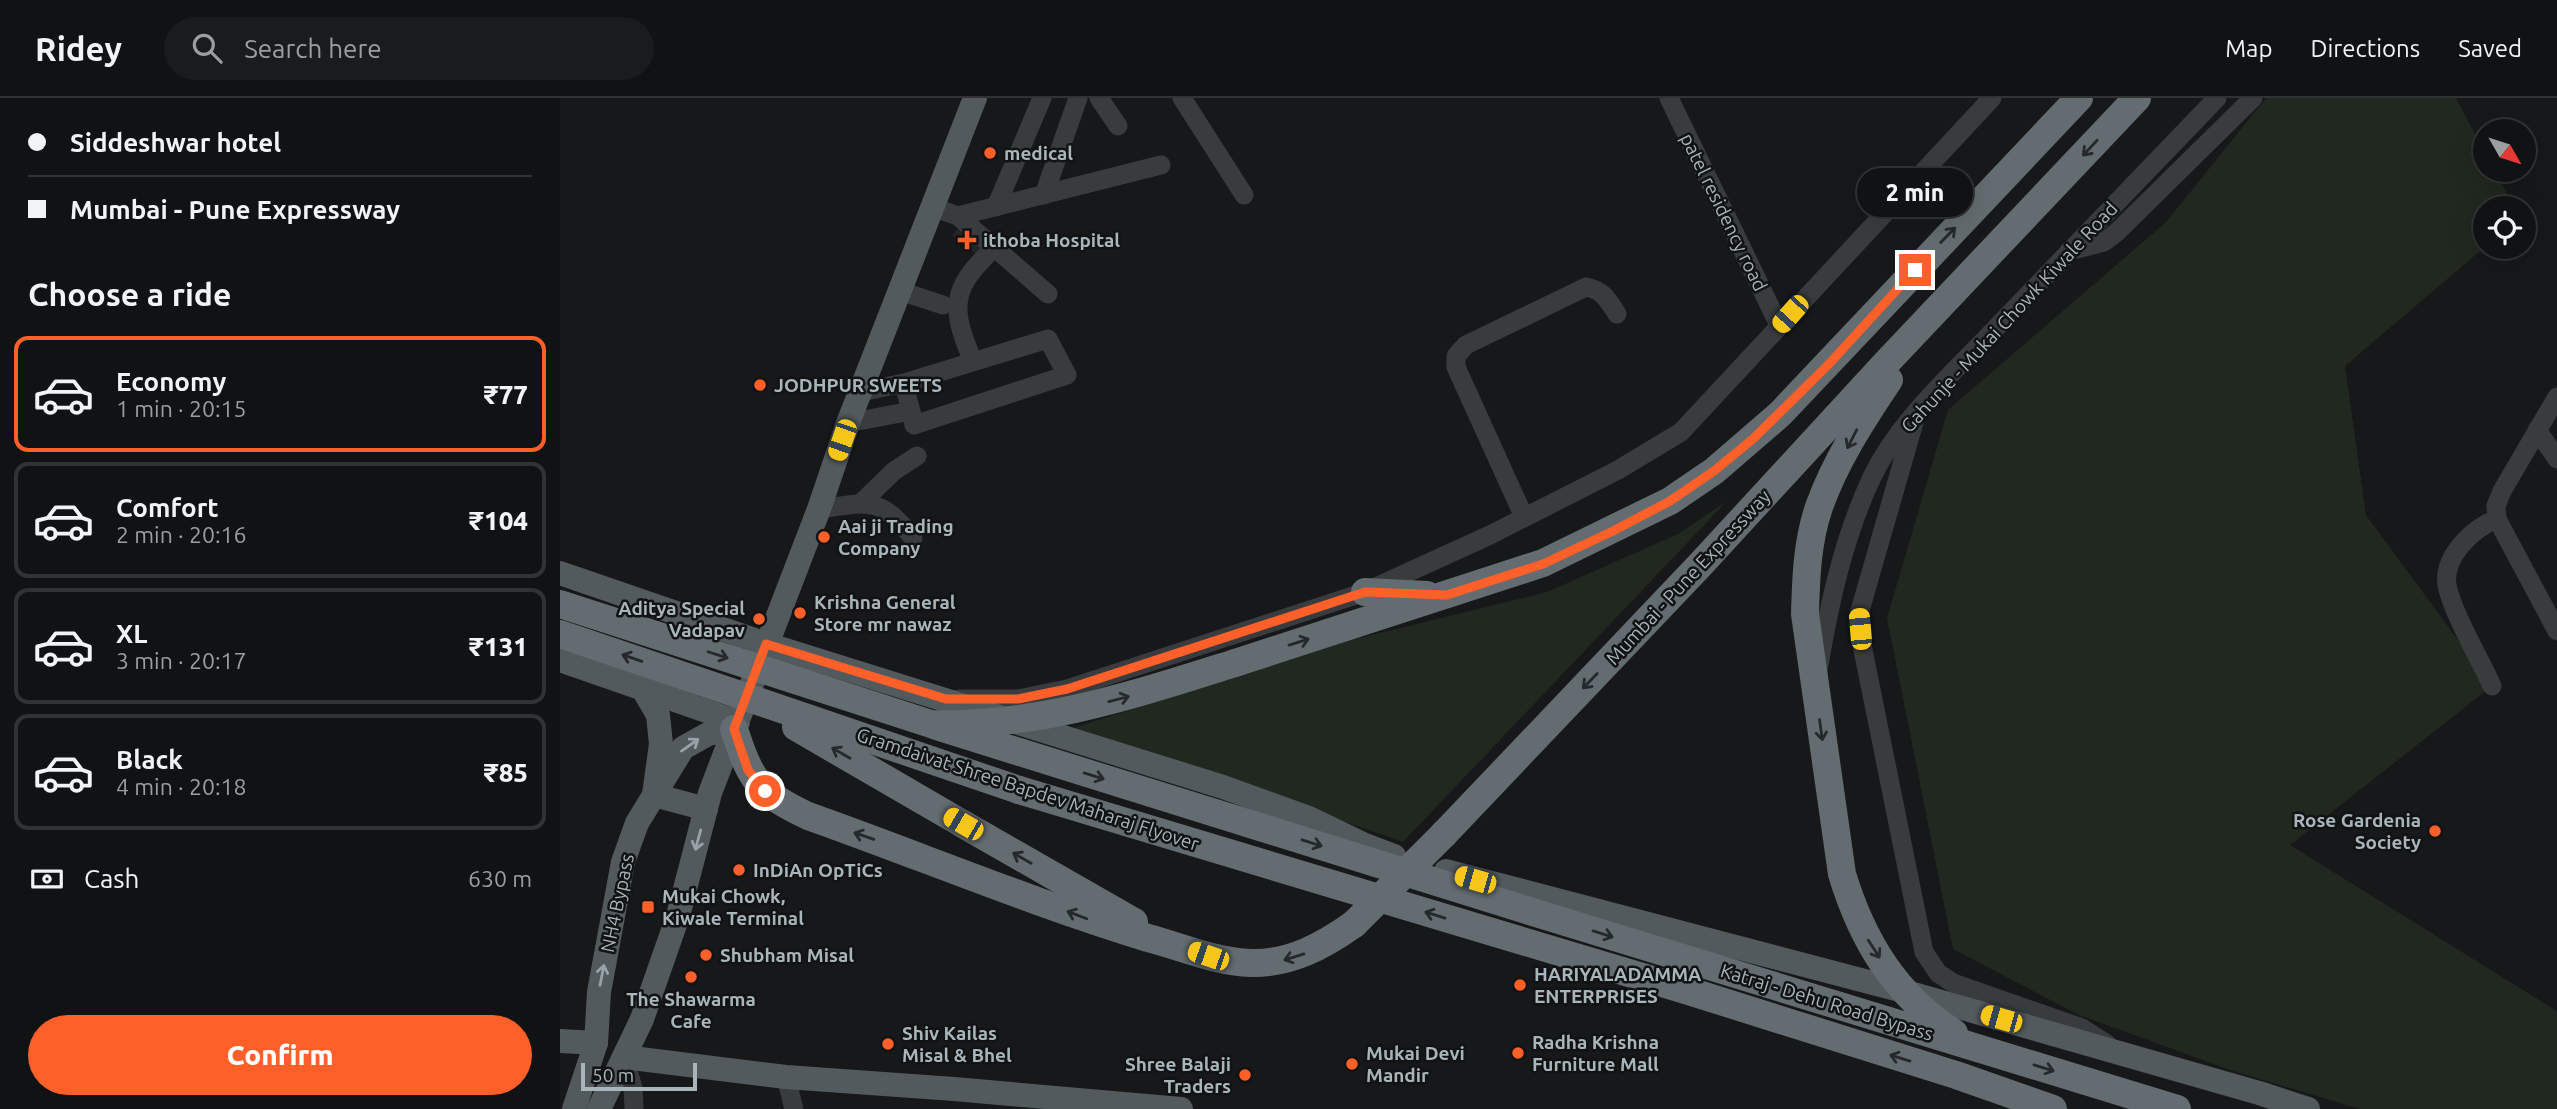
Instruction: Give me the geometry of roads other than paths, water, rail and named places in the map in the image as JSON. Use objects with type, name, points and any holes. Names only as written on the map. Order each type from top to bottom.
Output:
[{"type":"highway","points":[[931,724],[1010,722],[1073,711],[1235,663],[1543,564],[1670,501],[1714,471],[1790,405],[2079,98]]},
{"type":"highway","name":"Mumbai - Pune Expressway","points":[[1189,950],[1231,961],[1269,962],[1311,951],[1353,925],[1444,834],[1700,565],[2137,98]]},
{"type":"highway","points":[[1929,320],[1858,427],[1819,507],[1811,537],[1804,614],[1842,874],[1854,912],[1870,943],[1903,991],[1934,1020],[1979,1048]]},
{"type":"highway","points":[[1365,592],[1447,595]]},
{"type":"highway","name":"Gramdaivat Shree Bapdev Maharaj Flyover","points":[[560,604],[1029,756],[1399,864]]},
{"type":"highway","name":"Gramdaivat Shree Bapdev Maharaj Flyover","points":[[560,634],[738,716],[1019,790],[1500,934]]},
{"type":"highway","points":[[738,716],[963,824],[1189,950]]},
{"type":"highway","points":[[738,716],[748,770],[765,791],[783,804],[808,816],[1091,921],[1189,950]]},
{"type":"highway","name":"Katraj - Dehu Road Bypass","points":[[1399,864],[2177,1109]]},
{"type":"highway","name":"Katraj - Dehu Road Bypass","points":[[1500,934],[1943,1071],[2053,1109]]},
{"type":"main road","points":[[599,1109],[642,1019],[678,916],[706,809],[738,716],[819,509],[848,423],[975,98]]},
{"type":"main road","points":[[560,573],[766,644],[1223,787],[1309,818],[1399,864],[1903,991],[2308,1109]]},
{"type":"main road","points":[[560,660],[644,691],[738,716]]},
{"type":"main road","points":[[644,691],[658,715],[661,744],[654,795],[706,809]]},
{"type":"main road","name":"NH4 Bypass","points":[[574,1109],[572,1079],[596,1043],[599,992],[623,862],[637,823],[683,748],[738,716]]},
{"type":"main road","points":[[560,1041],[596,1043]]},
{"type":"main road","points":[[624,1056],[786,1077],[954,1088],[1181,1109]]},
{"type":"street","points":[[996,207],[1042,98]]},
{"type":"street","points":[[1044,195],[1078,98]]},
{"type":"street","points":[[1099,98],[1118,126]]},
{"type":"street","points":[[1182,98],[1244,195]]},
{"type":"street","name":"patel residency road","points":[[1669,98],[1779,325]]},
{"type":"street","points":[[946,699],[1018,699],[1067,689],[1365,592],[1490,536],[1629,464],[1681,432],[1992,98]]},
{"type":"street","name":"Gahunje - Mukai Chowk Kiwale Road","points":[[1815,686],[1832,591],[1873,475],[1890,447],[1917,412],[2217,98]]},
{"type":"street","points":[[2069,251],[2104,242],[2117,232],[2253,98]]},
{"type":"street","points":[[958,216],[1161,165]]},
{"type":"street","points":[[932,207],[958,216],[1048,294]]},
{"type":"street","points":[[970,354],[956,310],[958,297],[964,281],[995,247]]},
{"type":"street","points":[[1524,517],[1456,367],[1456,356],[1466,345],[1586,287],[1597,289],[1617,314]]},
{"type":"street","points":[[900,291],[943,305]]},
{"type":"street","points":[[861,392],[904,383],[1048,339],[1067,375],[914,425],[904,383]]},
{"type":"street","points":[[2557,397],[2496,506],[2497,519],[2557,631]]},
{"type":"street","points":[[848,423],[911,411]]},
{"type":"street","points":[[1917,412],[1859,614],[1862,645],[1924,952],[1938,973],[1953,983],[2082,1028],[2123,1054]]},
{"type":"street","points":[[2537,430],[2557,459]]},
{"type":"street","points":[[861,503],[894,471],[917,456]]},
{"type":"street","points":[[819,509],[861,503],[886,508],[913,538]]},
{"type":"street","points":[[2492,686],[2451,599],[2447,582],[2453,560],[2467,538],[2483,524],[2497,519]]},
{"type":"street","points":[[624,1056],[633,1088],[634,1109]]},
{"type":"street","points":[[786,1077],[794,1109]]},
{"type":"place","name":"medical","points":[[990,153]]},
{"type":"place","name":"ithoba Hospital","points":[[967,240]]},
{"type":"place","name":"JODHPUR SWEETS","points":[[760,385]]},
{"type":"place","name":"Aai ji Trading Company","points":[[824,537]]},
{"type":"place","name":"Krishna General Store mr nawaz","points":[[800,613]]},
{"type":"place","name":"Aditya Special Vadapav","points":[[759,619]]},
{"type":"place","name":"Rose Gardenia Society","points":[[2435,831]]},
{"type":"place","name":"InDiAn OpTiCs","points":[[739,870]]},
{"type":"place","name":"Mukai Chowk, Kiwale Terminal","points":[[648,907]]},
{"type":"place","name":"Shubham Misal","points":[[706,955]]},
{"type":"place","name":"The Shawarma Cafe","points":[[691,977]]},
{"type":"place","name":"HARIYALADAMMA ENTERPRISES","points":[[1520,985]]},
{"type":"place","name":"Shiv Kailas Misal & Bhel","points":[[888,1044]]},
{"type":"place","name":"Radha Krishna Furniture Mall","points":[[1518,1053]]},
{"type":"place","name":"Mukai Devi Mandir","points":[[1352,1064]]},
{"type":"place","name":"Shree Balaji Traders","points":[[1245,1075]]}]
